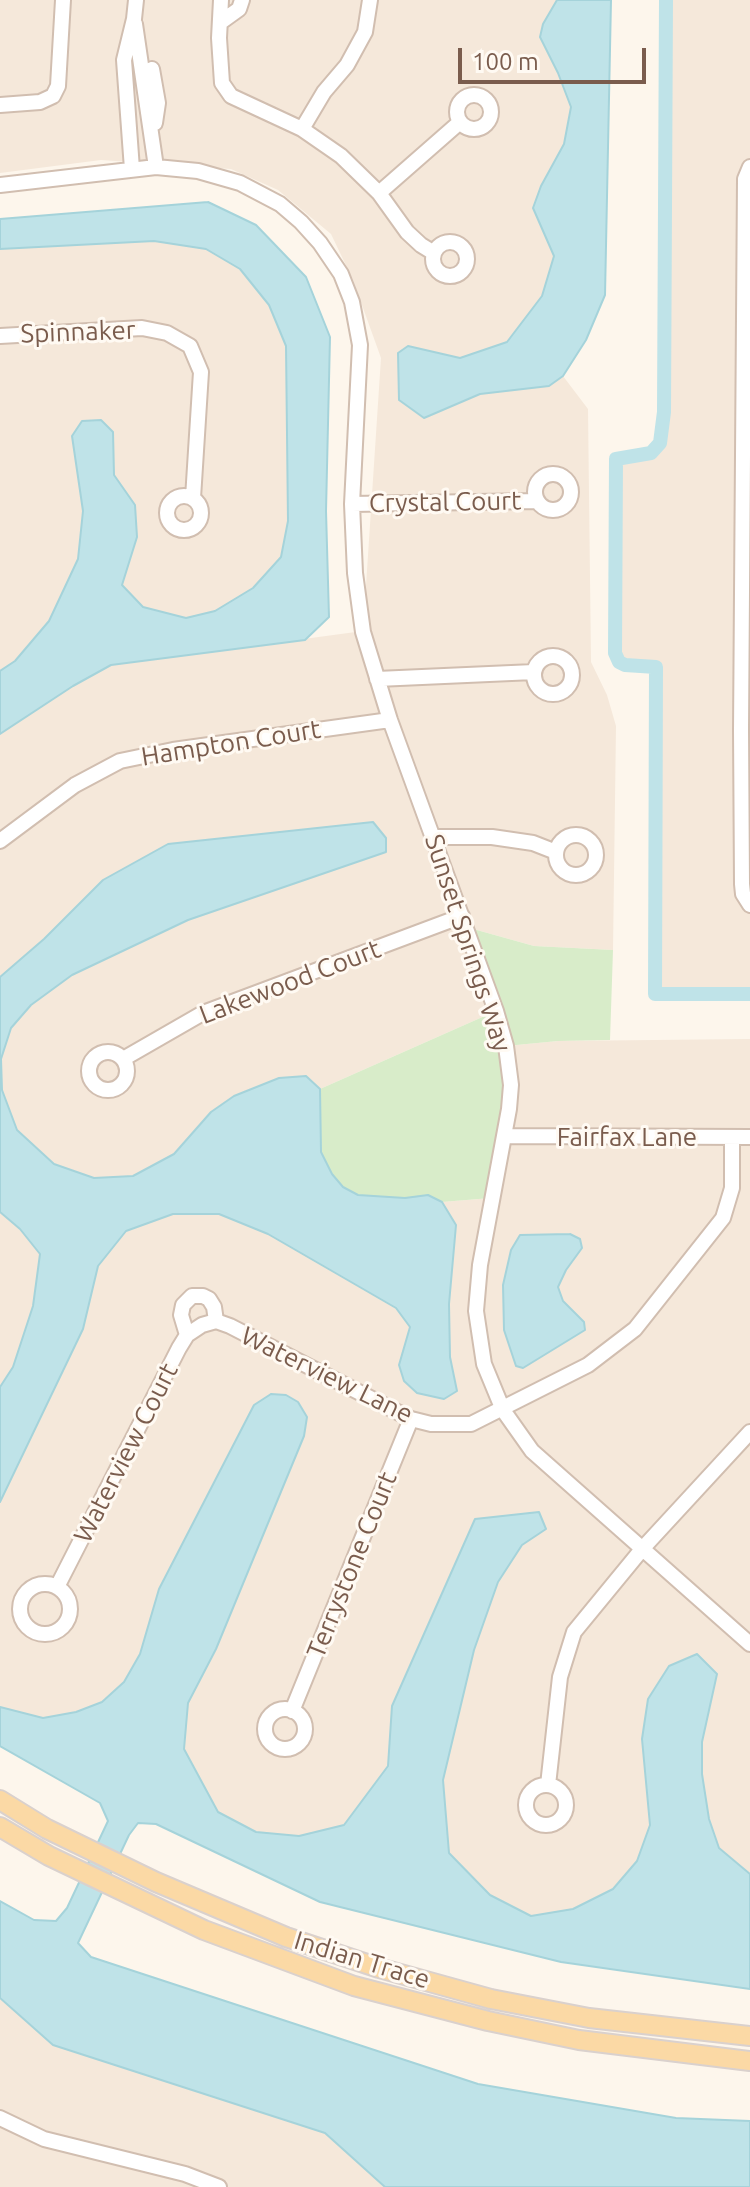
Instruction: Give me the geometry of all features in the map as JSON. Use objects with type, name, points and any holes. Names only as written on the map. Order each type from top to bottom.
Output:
[{"type":"main road","name":"Indian Trace","points":[[0,1800],[121,1865],[286,1937],[379,1968],[491,1999],[589,2018],[750,2036]]},
{"type":"main road","name":"Indian Trace","points":[[0,1827],[69,1866],[204,1930],[354,1986],[488,2021],[579,2040],[750,2061]]},
{"type":"street","points":[[0,105],[40,102],[53,96],[58,86],[63,0]]},
{"type":"street","points":[[132,169],[124,60],[136,0]]},
{"type":"street","points":[[221,0],[219,38],[222,83],[231,96],[302,129],[341,156],[379,193],[407,232],[434,253]]},
{"type":"street","points":[[221,22],[239,9],[242,0]]},
{"type":"street","points":[[302,129],[324,92],[347,65],[365,32],[370,0]]},
{"type":"street","points":[[134,19],[151,66],[158,103],[152,139],[156,167]]},
{"type":"street","points":[[379,193],[460,122]]},
{"type":"street","name":"Sunset Springs Way","points":[[0,185],[156,167],[198,171],[240,183],[280,204],[301,222],[341,274],[352,302],[360,345],[361,380],[352,504],[355,573],[363,632],[390,720],[506,1046],[511,1085],[480,1265],[476,1311],[484,1364],[503,1410],[532,1451],[750,1644]]},
{"type":"street","points":[[749,904],[742,884],[747,453],[745,179],[750,167]]},
{"type":"street","name":"Spinnaker","points":[[0,336],[142,328],[167,333],[190,346],[201,372],[193,498]]},
{"type":"street","name":"Crystal Court","points":[[352,504],[537,501]]},
{"type":"street","points":[[377,679],[534,672]]},
{"type":"street","name":"Hampton Court","points":[[0,841],[75,785],[120,761],[173,750],[390,720]]},
{"type":"street","points":[[433,837],[492,837],[533,843],[556,852]]},
{"type":"street","name":"Lakewood Court","points":[[123,1059],[203,1013],[462,916]]},
{"type":"street","name":"Fairfax Lane","points":[[504,1136],[750,1137]]},
{"type":"street","name":"Waterview Lane","points":[[209,1323],[411,1419],[431,1424],[471,1424],[588,1365],[635,1329],[723,1218],[732,1188],[732,1137]]},
{"type":"street","points":[[187,1335],[181,1315],[186,1299],[192,1296],[209,1299],[214,1307],[209,1323]]},
{"type":"street","name":"Waterview Court","points":[[57,1587],[187,1335],[209,1323]]},
{"type":"street","name":"Terrystone Court","points":[[292,1711],[411,1419]]},
{"type":"street","points":[[548,1785],[560,1677],[574,1632],[643,1548],[750,1432]]},
{"type":"street","points":[[0,2118],[44,2139],[185,2174],[219,2187]]},
{"type":"shaded area","points":[[0,0],[557,0],[543,24],[571,107],[564,144],[533,208],[554,256],[542,296],[507,342],[460,358],[408,346],[424,418],[480,394],[549,386],[563,376],[588,409],[591,662],[607,695],[616,726],[613,950],[534,946],[466,927],[496,1011],[320,1089],[305,1076],[279,1078],[211,1112],[174,1154],[133,1176],[94,1178],[54,1164],[17,1130],[2,1090],[1,1059],[11,1028],[31,1005],[72,975],[188,920],[44,939],[0,977],[0,734],[111,665],[363,631],[381,358],[353,280],[331,234],[278,190],[231,169],[101,160],[0,173]]},
{"type":"shaded area","points":[[666,0],[750,0],[750,994],[655,994],[656,667],[625,665],[619,662],[615,653],[616,459],[651,453],[660,443],[664,412]]},
{"type":"shaded area","points":[[154,241],[206,249],[240,269],[269,305],[286,346],[288,521],[281,557],[253,588],[215,611],[186,618],[143,607],[122,585],[137,537],[135,505],[114,475],[113,432],[72,437],[83,511],[78,559],[49,621],[15,661],[0,671],[0,249]]},
{"type":"shaded area","points":[[750,1039],[750,1874],[719,1848],[709,1819],[702,1774],[705,1718],[642,1739],[650,1825],[637,1861],[612,1889],[572,1909],[531,1916],[490,1895],[449,1853],[443,1780],[474,1650],[498,1582],[522,1545],[546,1529],[539,1512],[392,1706],[388,1766],[344,1825],[299,1836],[256,1832],[218,1812],[183,1749],[188,1703],[216,1649],[304,1436],[271,1394],[254,1405],[159,1589],[140,1654],[124,1682],[102,1702],[76,1712],[43,1718],[0,1707],[0,1502],[83,1329],[98,1266],[126,1231],[173,1214],[219,1214],[268,1234],[396,1308],[410,1327],[400,1365],[457,1391],[450,1357],[449,1304],[456,1225],[442,1202],[491,1198],[506,1046],[558,1041]]},
{"type":"shaded area","points":[[0,1212],[20,1229],[40,1254],[33,1306],[13,1367],[0,1387]]},
{"type":"shaded area","points":[[0,1998],[53,2045],[325,2133],[385,2187],[0,2187]]},
{"type":"green space","points":[[466,927],[534,946],[613,950],[610,1040],[506,1046],[511,1085],[491,1198],[442,1202],[428,1195],[405,1198],[358,1195],[343,1187],[321,1152],[320,1089],[496,1011]]},
{"type":"water","points":[[557,0],[611,0],[605,295],[586,340],[563,376],[549,386],[480,394],[424,418],[399,400],[398,353],[408,346],[460,358],[507,342],[542,296],[554,256],[533,208],[564,144],[571,107],[540,37],[543,24]]},
{"type":"water","points":[[208,202],[256,225],[306,277],[330,337],[326,511],[329,617],[305,640],[111,665],[0,734],[0,671],[15,661],[49,621],[78,559],[83,511],[72,436],[82,421],[101,420],[113,432],[114,475],[135,505],[137,537],[122,585],[143,607],[186,618],[215,611],[253,588],[281,557],[288,521],[286,346],[269,305],[240,269],[206,249],[154,241],[0,249],[0,219]]},
{"type":"water","points":[[373,822],[386,838],[386,852],[188,920],[72,975],[31,1005],[11,1028],[1,1059],[2,1090],[17,1130],[54,1164],[94,1178],[133,1176],[174,1154],[211,1112],[234,1096],[279,1078],[306,1076],[320,1089],[321,1152],[343,1187],[358,1195],[405,1198],[428,1195],[442,1202],[456,1225],[449,1304],[450,1357],[457,1391],[444,1399],[417,1393],[404,1381],[399,1365],[410,1327],[396,1308],[268,1234],[219,1214],[173,1214],[126,1231],[98,1266],[83,1329],[0,1502],[0,1387],[13,1367],[33,1306],[40,1254],[20,1229],[0,1212],[0,977],[44,939],[103,880],[168,844]]},
{"type":"water","points":[[570,1234],[580,1239],[582,1248],[558,1287],[563,1301],[584,1322],[585,1330],[523,1368],[516,1366],[504,1330],[503,1285],[511,1250],[520,1235]]},
{"type":"water","points":[[271,1394],[286,1395],[298,1402],[307,1417],[304,1436],[216,1649],[188,1703],[184,1749],[218,1812],[256,1832],[299,1836],[344,1825],[388,1766],[392,1706],[475,1519],[539,1512],[546,1529],[522,1545],[498,1582],[474,1650],[443,1780],[449,1853],[490,1895],[531,1916],[573,1909],[613,1889],[637,1861],[650,1825],[642,1739],[648,1699],[669,1666],[697,1654],[717,1674],[702,1742],[702,1774],[709,1819],[719,1848],[750,1874],[750,1989],[561,1962],[320,1902],[156,1824],[138,1823],[129,1835],[78,1943],[91,1957],[478,2084],[676,2118],[750,2121],[750,2187],[385,2187],[325,2133],[53,2045],[0,1998],[0,1901],[34,1920],[56,1921],[67,1908],[108,1821],[100,1803],[0,1746],[0,1707],[43,1718],[76,1712],[102,1702],[124,1682],[140,1654],[159,1589],[254,1405]]},
{"type":"waterway","points":[[666,0],[664,412],[660,443],[651,453],[616,459],[615,653],[619,662],[625,665],[656,667],[655,994],[750,994]]}]
